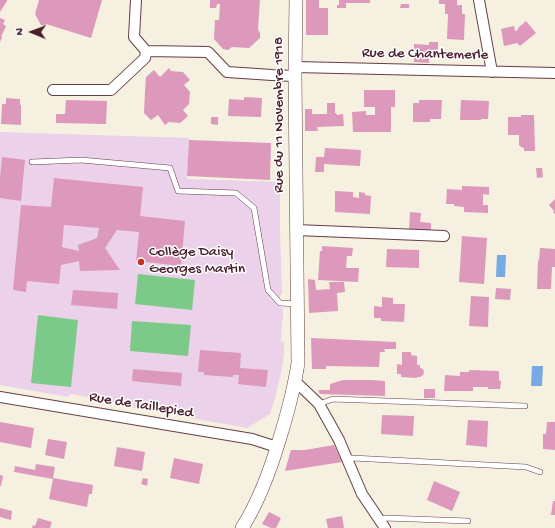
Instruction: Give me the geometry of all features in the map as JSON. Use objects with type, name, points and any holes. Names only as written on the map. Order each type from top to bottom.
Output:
[{"type":"street","points":[[53,90],[112,90],[145,58],[146,51],[134,37],[136,0]]},
{"type":"street","name":"Rue du 11 Novembre 1918","points":[[242,528],[253,510],[271,466],[296,382],[298,363],[295,71],[296,0]]},
{"type":"street","points":[[479,0],[492,72]]},
{"type":"street","name":"Rue de Chantemerle","points":[[146,51],[208,52],[228,72],[295,71],[555,73]]},
{"type":"street","points":[[296,230],[444,236]]},
{"type":"street","points":[[296,382],[318,404],[339,440],[362,494],[382,525]]},
{"type":"street","name":"Rue de Taillepied","points":[[0,397],[252,439],[277,447]]},
{"type":"lane","points":[[32,162],[81,160],[170,168],[178,191],[236,193],[254,208],[268,290],[280,303],[297,304]]},
{"type":"lane","points":[[318,404],[333,399],[525,406]]},
{"type":"lane","points":[[348,460],[352,458],[526,467],[540,472]]},
{"type":"lane","points":[[382,525],[385,518],[468,521]]},
{"type":"shaded area","name":"Collège Daisy Georges Martin","points":[[0,132],[189,138],[187,179],[280,182],[282,295],[280,295],[280,298],[281,308],[283,308],[281,341],[284,342],[284,355],[281,373],[270,414],[247,428],[114,404],[114,402],[71,394],[68,397],[0,385]]},
{"type":"green space","points":[[138,274],[195,280],[192,310],[135,304]]},
{"type":"green space","points":[[38,315],[78,320],[71,387],[31,383]]},
{"type":"green space","points":[[132,321],[191,325],[188,356],[130,351]]},
{"type":"water","points":[[497,255],[506,255],[505,277],[496,277]]},
{"type":"water","points":[[532,366],[543,366],[542,386],[531,386]]},
{"type":"building","points":[[0,0],[7,1],[0,12]]},
{"type":"building","points":[[39,0],[102,0],[91,38],[46,24],[45,26],[41,25],[35,14]]},
{"type":"building","points":[[210,0],[260,0],[258,29],[260,38],[249,48],[232,47],[228,50],[223,49],[214,39],[215,20],[219,20],[220,4],[217,4],[216,8],[210,8]]},
{"type":"building","points":[[306,0],[319,0],[319,8],[328,8],[328,35],[306,35]]},
{"type":"building","points":[[339,0],[370,0],[370,3],[346,3],[346,8],[337,8],[337,5],[339,5]]},
{"type":"building","points":[[439,0],[457,0],[457,5],[462,5],[462,14],[465,14],[464,40],[447,39],[448,14],[445,14],[445,4],[439,4]]},
{"type":"building","points":[[401,4],[409,4],[409,8],[400,8]]},
{"type":"building","points":[[0,18],[5,20],[3,24],[6,26],[0,42]]},
{"type":"building","points":[[526,21],[536,33],[520,46],[517,43],[504,46],[501,29],[514,26],[515,31],[518,30],[518,28]]},
{"type":"building","points":[[429,42],[438,42],[438,53],[429,53],[429,63],[414,62],[414,44],[429,45]]},
{"type":"building","points":[[169,68],[171,71],[183,72],[190,80],[184,85],[190,92],[189,104],[183,110],[188,116],[180,123],[169,122],[165,125],[158,115],[151,120],[144,113],[145,91],[146,77],[154,70],[160,77]]},
{"type":"building","points":[[364,90],[395,90],[395,107],[391,107],[391,132],[353,132],[352,112],[366,111],[366,115],[375,115],[375,107],[364,107]]},
{"type":"building","points":[[244,97],[262,98],[261,117],[228,116],[229,99],[244,100]]},
{"type":"building","points":[[6,98],[20,99],[21,125],[1,124],[2,104],[6,104]]},
{"type":"building","points":[[66,100],[107,101],[106,124],[56,123],[56,114],[65,114]]},
{"type":"building","points":[[419,100],[442,100],[441,119],[430,119],[430,122],[413,122],[413,103],[419,103]]},
{"type":"building","points":[[461,100],[489,101],[488,119],[460,120]]},
{"type":"building","points":[[327,103],[335,103],[335,113],[337,115],[343,114],[344,126],[317,127],[318,131],[305,131],[305,109],[312,109],[312,114],[327,114]]},
{"type":"building","points":[[521,115],[534,115],[535,151],[524,151],[524,148],[519,145],[519,135],[508,135],[508,117],[521,117]]},
{"type":"building","points":[[211,117],[218,117],[218,125],[211,124]]},
{"type":"building","points":[[189,140],[271,143],[270,180],[187,176]]},
{"type":"building","points":[[325,148],[361,150],[360,166],[324,164],[324,172],[315,172],[316,157],[324,157]]},
{"type":"building","points":[[2,157],[25,160],[21,201],[0,198]]},
{"type":"building","points":[[536,168],[542,168],[543,177],[537,178]]},
{"type":"building","points":[[54,178],[143,187],[140,216],[185,221],[181,266],[136,261],[139,232],[117,230],[105,248],[120,270],[80,271],[79,261],[61,265],[59,284],[27,281],[26,292],[13,290],[21,205],[51,207]],"holes":[[[64,225],[99,228],[97,238],[78,245],[79,251],[62,247]]]},
{"type":"building","points":[[462,186],[489,187],[489,195],[483,194],[483,205],[488,205],[488,213],[464,212],[464,207],[454,206],[454,204],[446,204],[447,189],[462,190]]},
{"type":"building","points":[[335,191],[353,192],[353,197],[359,198],[359,192],[371,196],[370,214],[335,212]]},
{"type":"building","points":[[555,199],[555,214],[549,205]]},
{"type":"building","points":[[410,212],[421,213],[420,222],[431,223],[431,231],[409,230]]},
{"type":"building","points":[[462,236],[487,238],[484,284],[459,282]]},
{"type":"building","points":[[322,246],[353,248],[352,256],[347,256],[346,268],[359,268],[358,282],[318,280],[320,251],[322,251]]},
{"type":"building","points":[[540,248],[555,249],[555,267],[552,267],[551,289],[537,289]]},
{"type":"building","points":[[387,249],[419,250],[419,268],[386,267]]},
{"type":"building","points":[[308,279],[315,280],[316,290],[330,289],[329,282],[344,282],[345,292],[337,293],[338,311],[309,313]]},
{"type":"building","points":[[496,288],[511,289],[510,300],[495,299]]},
{"type":"building","points":[[73,290],[118,293],[117,309],[71,305]]},
{"type":"building","points":[[471,296],[489,297],[488,327],[469,326]]},
{"type":"building","points":[[382,297],[393,298],[393,304],[405,304],[404,322],[381,321],[381,318],[374,318],[374,306],[382,307]]},
{"type":"building","points":[[311,338],[396,342],[396,349],[384,349],[385,352],[380,352],[379,367],[326,366],[326,369],[312,369]]},
{"type":"building","points":[[200,350],[241,353],[240,368],[268,370],[266,387],[238,384],[239,375],[233,375],[233,377],[204,375],[204,372],[198,372]]},
{"type":"building","points":[[402,352],[411,352],[411,355],[417,356],[417,365],[420,365],[420,368],[423,369],[423,375],[417,378],[401,377],[401,374],[397,374],[397,364],[402,365]]},
{"type":"building","points":[[133,369],[182,373],[181,386],[132,381]]},
{"type":"building","points":[[469,370],[499,371],[499,380],[501,381],[500,389],[473,387],[473,391],[444,391],[445,375],[460,376],[460,372],[469,372]]},
{"type":"building","points":[[343,380],[385,381],[385,396],[320,394],[318,390],[330,390],[330,384]]},
{"type":"building","points":[[424,389],[435,389],[435,398],[424,398]]},
{"type":"building","points":[[382,415],[414,416],[413,436],[381,434]]},
{"type":"building","points":[[468,420],[488,421],[487,447],[466,445]]},
{"type":"building","points":[[0,422],[34,428],[31,448],[0,442]]},
{"type":"building","points":[[547,422],[555,422],[555,450],[543,449],[543,434],[546,434]]},
{"type":"building","points":[[48,439],[67,442],[64,459],[45,455]]},
{"type":"building","points":[[334,445],[342,462],[285,471],[291,450],[305,450]]},
{"type":"building","points":[[117,447],[145,452],[142,471],[114,466]]},
{"type":"building","points":[[174,458],[203,464],[199,484],[170,478]]},
{"type":"building","points":[[36,464],[55,467],[53,478],[93,485],[92,494],[89,494],[87,507],[49,499],[53,479],[14,472],[15,466],[35,470]]},
{"type":"building","points":[[0,475],[3,476],[1,486],[0,486]]},
{"type":"building","points":[[143,478],[148,479],[147,486],[141,484]]},
{"type":"building","points":[[434,481],[460,492],[452,511],[427,500]]},
{"type":"building","points":[[553,501],[555,501],[555,515],[551,515]]},
{"type":"building","points":[[0,508],[12,511],[11,520],[0,517]]},
{"type":"building","points":[[269,512],[281,518],[276,528],[271,528],[262,524]]},
{"type":"building","points":[[342,516],[344,528],[328,528],[326,519]]},
{"type":"building","points":[[38,518],[52,522],[50,528],[32,528],[33,525],[35,526]]},
{"type":"place","name":"Collège Daisy Georges Martin","points":[[141,262]]}]
